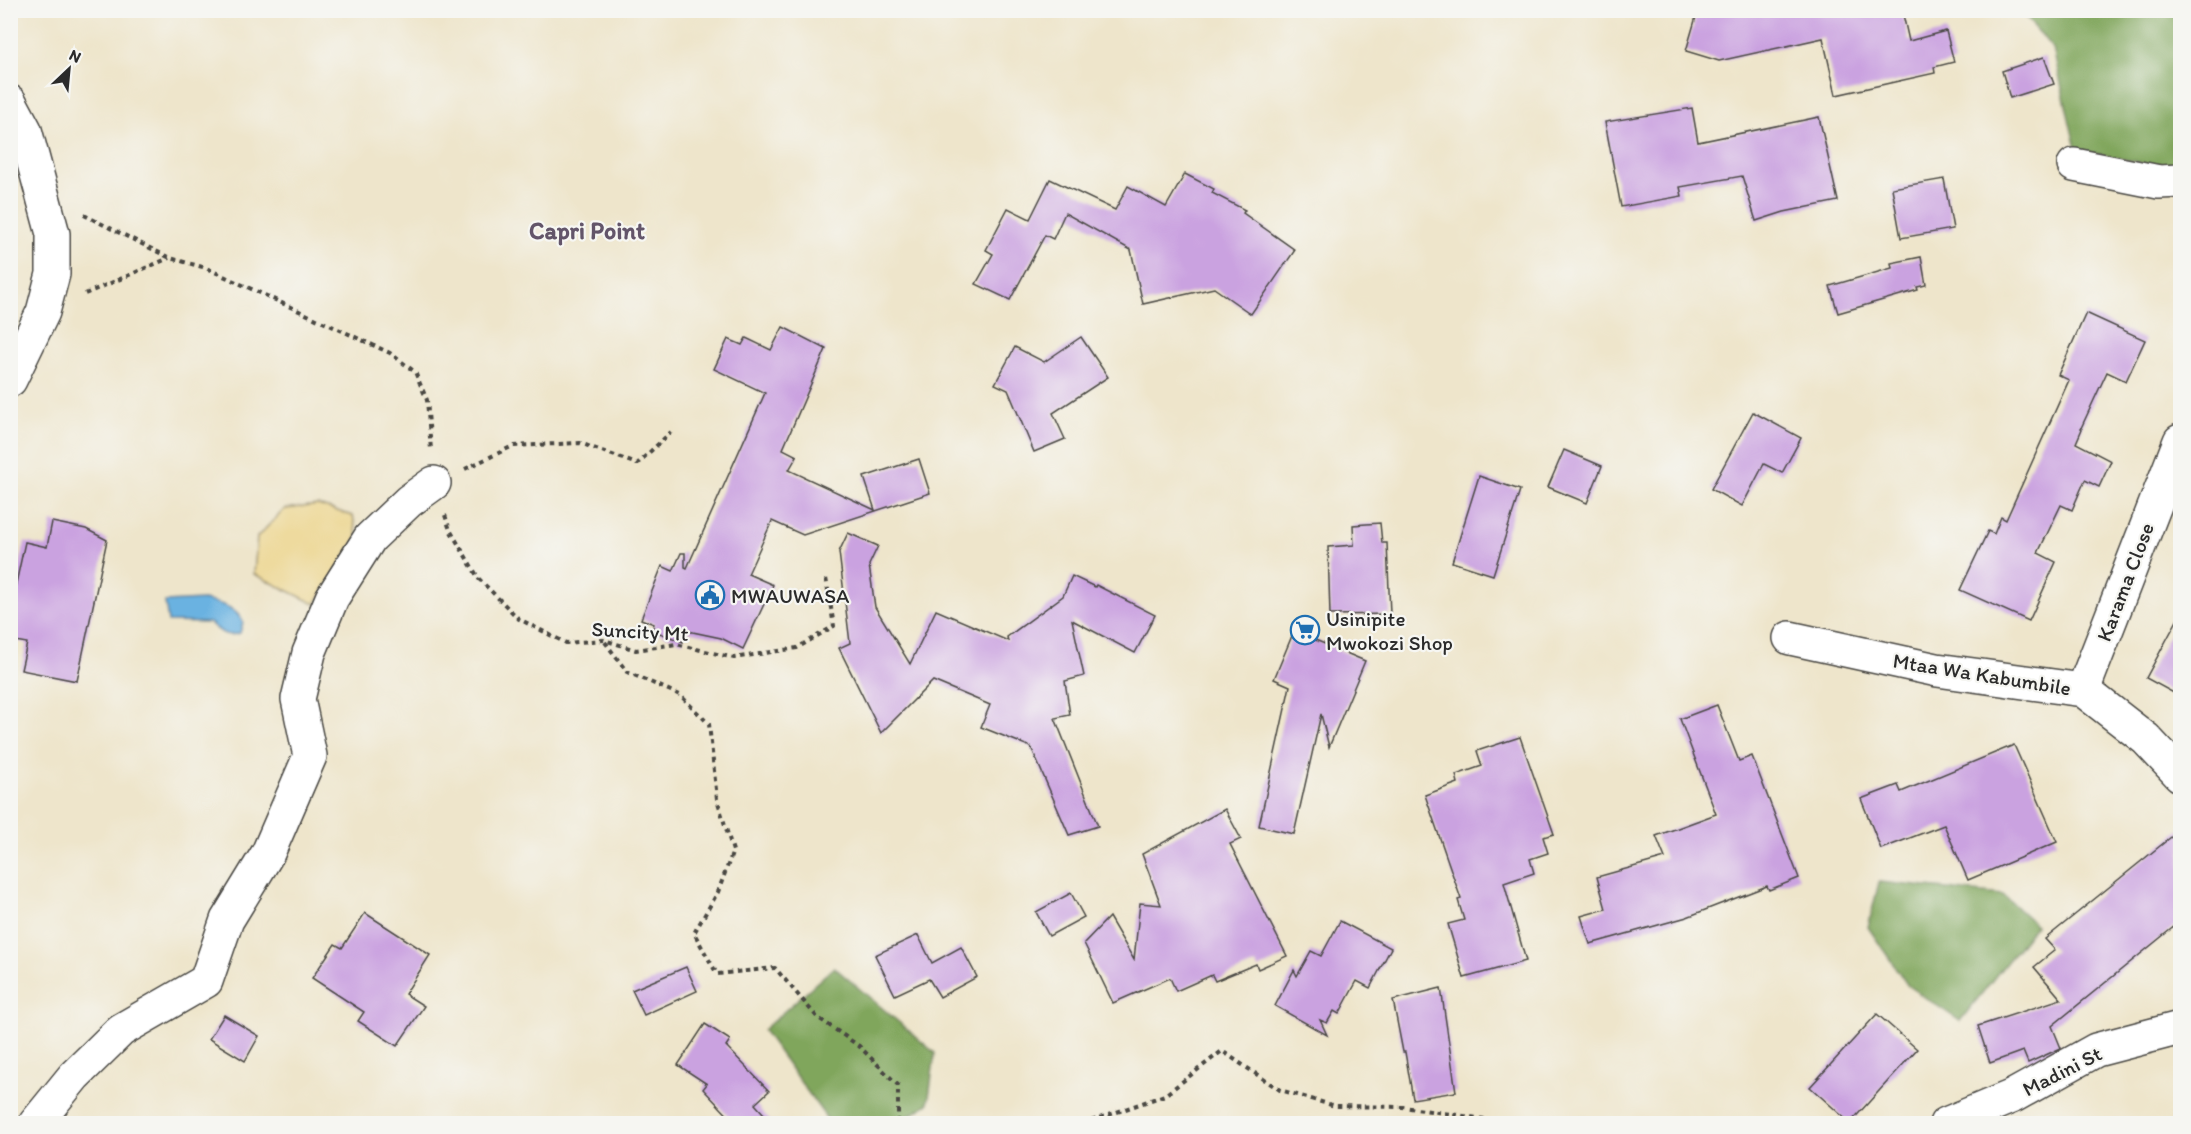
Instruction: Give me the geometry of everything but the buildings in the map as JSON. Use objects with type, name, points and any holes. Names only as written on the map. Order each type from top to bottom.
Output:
[{"type":"street","points":[[10,102],[25,130],[53,234],[53,274],[43,312],[10,380]]},
{"type":"street","points":[[2074,165],[2158,182],[2181,181]]},
{"type":"street","name":"Karama Close","points":[[2084,690],[2181,441]]},
{"type":"street","points":[[35,1124],[74,1076],[121,1029],[206,981],[227,920],[268,853],[310,756],[298,699],[309,653],[332,598],[370,538],[409,501],[434,483]]},
{"type":"street","name":"Mtaa Wa Kabumbile","points":[[1790,638],[1937,670],[2084,690],[2146,739],[2181,775]]},
{"type":"street","name":"Madini St","points":[[1946,1124],[2013,1096],[2096,1050],[2181,1028]]},
{"type":"path","name":"Suncity Mt","points":[[41,193],[170,258],[206,268],[390,353],[415,372],[427,400],[434,483],[450,530],[479,579],[519,618],[566,643],[603,640],[636,650],[676,644],[734,657],[797,648],[834,626],[826,578]]},
{"type":"path","points":[[43,312],[170,258]]},
{"type":"path","points":[[434,483],[513,446],[579,443],[637,464],[671,432]]},
{"type":"path","points":[[603,640],[627,672],[680,695],[709,724],[717,799],[734,851],[718,892],[694,933],[717,974],[775,968],[817,1017],[859,1046],[898,1085],[898,1124]]},
{"type":"path","points":[[1083,1124],[1165,1095],[1222,1051],[1280,1090],[1335,1106],[1403,1107],[1518,1124]]},
{"type":"green space","points":[[2021,11],[2180,11],[2180,164],[2161,167],[2076,149],[2053,49]]},
{"type":"green space","points":[[1879,882],[2003,895],[2036,925],[1960,1021],[1908,986],[1868,927]]},
{"type":"green space","points":[[834,967],[935,1053],[928,1104],[898,1123],[830,1123],[763,1030]]},
{"type":"sand","points":[[318,505],[353,516],[357,537],[315,604],[254,574],[257,537],[285,509]]},
{"type":"water","points":[[203,600],[226,606],[235,612],[243,622],[240,633],[231,635],[224,633],[210,623],[168,622],[165,602]]},
{"type":"place","name":"MWAUWASA","points":[[710,595]]},
{"type":"place","name":"Usinipite Mwokozi Shop","points":[[1305,630]]},
{"type":"district","name":"Capri Point","points":[[587,230]]}]
